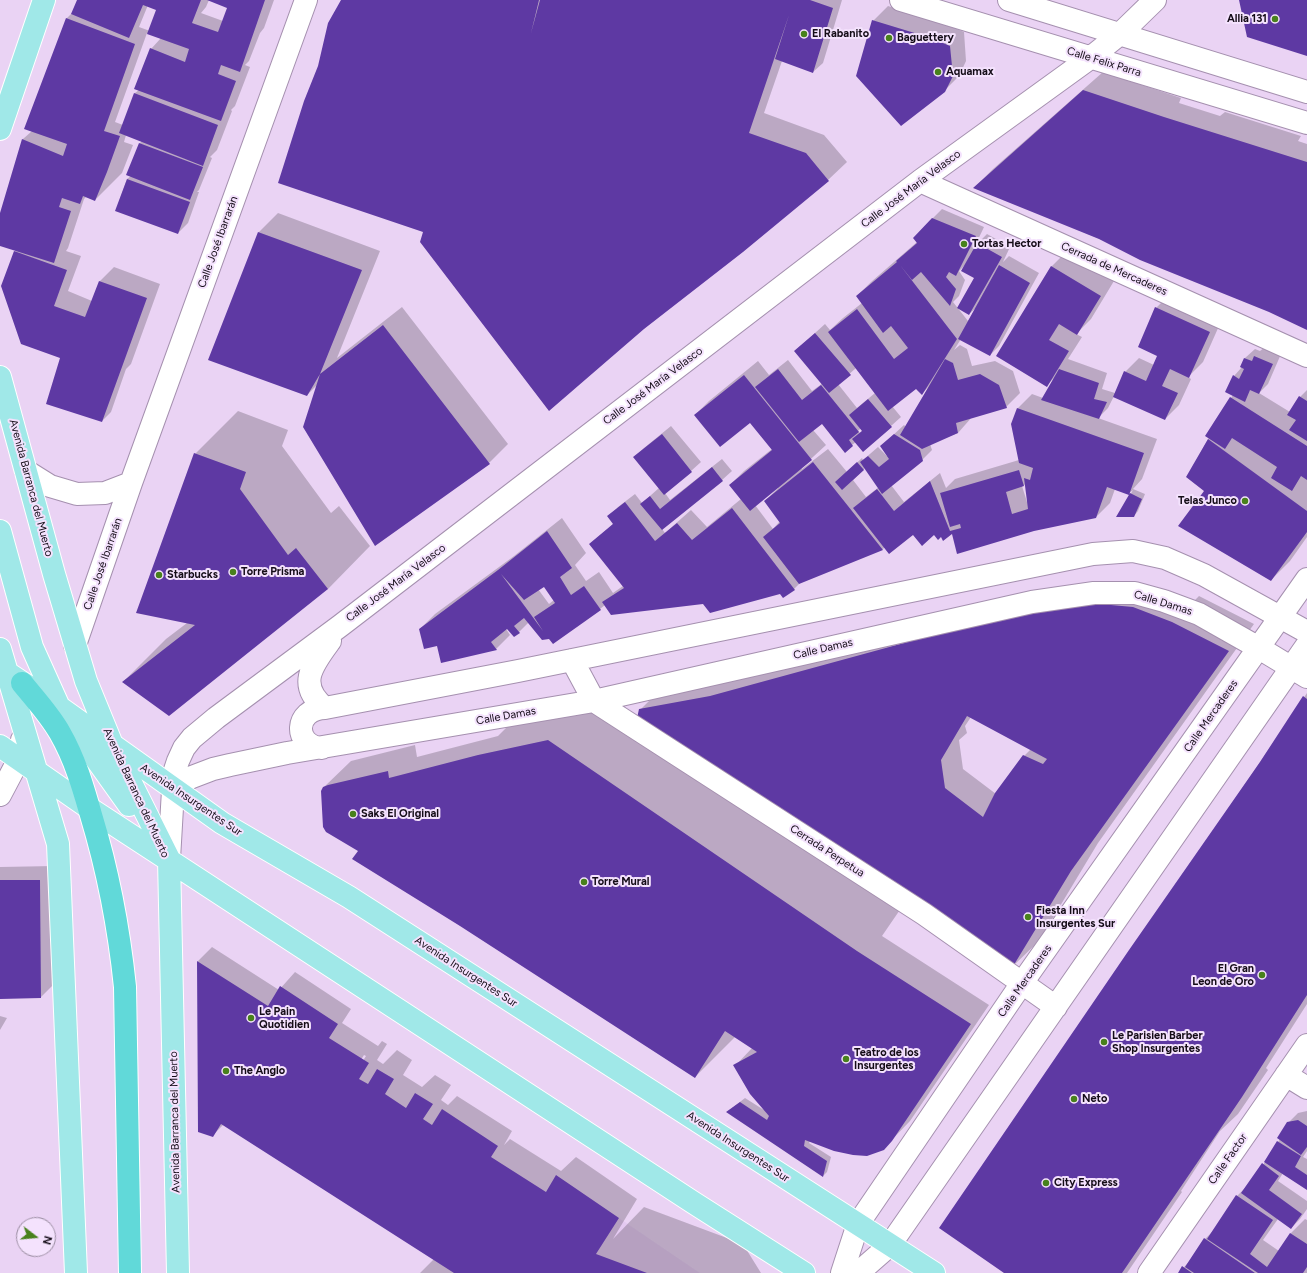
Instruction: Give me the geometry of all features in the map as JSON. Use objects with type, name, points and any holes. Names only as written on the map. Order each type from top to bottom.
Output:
[{"type":"highway","points":[[9,674],[42,706],[60,732],[74,762],[102,852],[114,907],[121,947],[125,987],[130,1273]]},
{"type":"main road","points":[[0,129],[44,0]]},
{"type":"main road","name":"Avenida Barranca del Muerto","points":[[0,377],[86,681],[113,747],[169,859],[178,1273]]},
{"type":"main road","points":[[0,531],[32,647],[59,707],[169,859]]},
{"type":"main road","points":[[0,649],[9,674],[20,717],[58,844],[76,1273]]},
{"type":"main road","name":"Avenida Insurgentes Sur","points":[[9,674],[59,707],[113,747],[222,823],[350,897],[934,1273]]},
{"type":"main road","points":[[0,746],[89,808],[694,1203],[804,1273]]},
{"type":"street","name":"Calle José Ibarrarán","points":[[75,645],[131,483],[306,0]]},
{"type":"street","name":"Calle Felix Parra","points":[[901,0],[1307,124]]},
{"type":"street","points":[[1009,0],[1307,92]]},
{"type":"street","name":"Calle José María Velasco","points":[[172,787],[178,761],[192,738],[216,718],[340,626],[920,181],[1090,58],[1120,34],[1155,0]]},
{"type":"street","name":"Cerrada de Mercaderes","points":[[920,181],[1307,356]]},
{"type":"street","points":[[26,471],[50,486],[77,494],[105,493],[131,483]]},
{"type":"street","points":[[322,748],[315,748],[309,744],[304,738],[301,724],[304,717],[310,711],[317,708],[325,708],[572,660],[1093,554],[1133,551],[1165,558],[1204,575],[1281,616],[1307,632]]},
{"type":"street","name":"Calle Mercaderes","points":[[842,1273],[858,1224],[1022,983],[1307,580]]},
{"type":"street","name":"Calle Damas","points":[[172,787],[192,776],[213,769],[287,753],[594,701],[1032,602],[1094,593],[1135,593],[1164,601],[1199,614],[1299,672]]},
{"type":"street","points":[[325,708],[317,701],[311,692],[309,682],[310,672],[314,663],[340,626]]},
{"type":"street","points":[[858,1273],[890,1245],[1056,1007],[1299,672],[1307,645]]},
{"type":"street","points":[[572,660],[594,701]]},
{"type":"street","name":"Cerrada Perpetua","points":[[594,701],[924,914],[1056,1007]]},
{"type":"street","points":[[0,795],[19,759],[23,730],[20,717]]},
{"type":"street","points":[[0,772],[19,759]]},
{"type":"street","points":[[169,859],[172,787]]},
{"type":"street","name":"Calle Factor","points":[[1149,1273],[1307,1045]]},
{"type":"street","points":[[1286,1075],[1307,1088]]},
{"type":"shaded area","points":[[619,1218],[700,1273],[584,1273]]},
{"type":"building","points":[[77,0],[201,0],[192,23],[218,32],[227,8],[207,0],[265,0],[240,72],[221,65],[218,74],[236,81],[221,121],[134,89],[150,48],[185,62],[189,49],[147,34],[156,10],[143,5],[129,38],[71,14]]},
{"type":"building","points":[[341,0],[539,0],[531,33],[540,0],[810,0],[833,8],[813,73],[775,59],[789,15],[749,133],[806,153],[829,181],[743,252],[644,329],[549,411],[420,242],[423,232],[278,183],[304,101],[318,66],[328,23]]},
{"type":"building","name":"Allia 131","points":[[1239,0],[1307,0],[1307,56],[1247,37]]},
{"type":"building","points":[[66,18],[135,44],[104,131],[120,136],[107,172],[95,201],[83,196],[80,204],[62,198],[59,207],[71,211],[54,263],[0,246],[0,213],[22,139],[63,156],[67,144],[24,129]]},
{"type":"building","points":[[872,20],[931,38],[950,46],[953,76],[945,92],[901,126],[856,76]]},
{"type":"building","points":[[1083,90],[1307,162],[1307,330],[1269,312],[1140,260],[1099,239],[973,188]]},
{"type":"building","points":[[134,93],[218,125],[203,166],[119,133]]},
{"type":"building","points":[[139,143],[203,167],[190,200],[126,175]]},
{"type":"building","points":[[127,179],[190,202],[178,234],[115,211]]},
{"type":"building","points":[[932,218],[976,236],[956,276],[949,272],[946,277],[956,289],[950,306],[921,272],[912,280],[900,265],[957,339],[922,395],[916,389],[888,411],[828,332],[857,309],[894,359],[908,348],[891,326],[883,333],[856,296],[897,262],[896,261],[917,243],[913,238]]},
{"type":"building","points":[[258,232],[362,270],[320,374],[307,396],[208,360]]},
{"type":"building","points":[[977,243],[1002,257],[969,315],[957,308],[974,278],[961,271]]},
{"type":"building","points":[[14,251],[67,270],[54,306],[85,317],[99,281],[147,298],[102,422],[46,404],[60,358],[21,344],[1,286]]},
{"type":"building","points":[[999,265],[1030,283],[990,356],[958,339]]},
{"type":"building","points":[[1051,266],[1101,296],[1077,335],[1059,324],[1049,340],[1069,351],[1047,387],[996,356]]},
{"type":"building","points":[[1155,307],[1210,332],[1189,378],[1170,369],[1162,386],[1178,393],[1165,420],[1113,397],[1124,371],[1146,381],[1157,356],[1138,347]]},
{"type":"building","points":[[383,325],[490,464],[375,546],[303,427],[320,374]]},
{"type":"building","points":[[815,333],[851,375],[829,393],[794,351]]},
{"type":"building","points":[[1254,356],[1273,364],[1259,394],[1250,390],[1245,402],[1225,392],[1233,375],[1239,379],[1244,369],[1240,367],[1244,358],[1252,361]]},
{"type":"building","points":[[945,359],[953,363],[958,380],[980,374],[999,385],[1007,408],[956,423],[958,433],[922,449],[900,435]]},
{"type":"building","points":[[778,369],[802,400],[821,385],[859,432],[849,440],[853,446],[845,453],[822,424],[799,442],[755,387]]},
{"type":"building","points":[[1059,369],[1099,383],[1094,399],[1107,402],[1099,419],[1041,400]]},
{"type":"building","points":[[744,375],[812,460],[750,511],[729,485],[772,450],[750,423],[720,447],[694,415]]},
{"type":"building","points":[[1299,396],[1307,401],[1307,441],[1289,430],[1296,420],[1287,415]]},
{"type":"building","points":[[1230,397],[1307,446],[1307,480],[1301,476],[1292,491],[1271,478],[1277,467],[1232,438],[1225,449],[1205,436]]},
{"type":"building","points":[[868,399],[892,427],[863,452],[852,439],[862,431],[849,415]]},
{"type":"building","points":[[1017,408],[1144,453],[1129,495],[1107,487],[1096,518],[1034,531],[957,554],[952,534],[943,541],[941,537],[938,540],[934,535],[922,546],[913,535],[889,554],[853,508],[877,489],[894,511],[930,481],[950,531],[961,528],[960,524],[950,527],[940,493],[1019,470],[1024,486],[1006,492],[1012,514],[1028,509],[1024,478],[1030,480],[1033,468],[1019,463],[1011,424]]},
{"type":"building","points":[[662,434],[692,472],[664,495],[633,457]]},
{"type":"building","points":[[894,434],[920,450],[923,461],[882,494],[860,462],[868,456],[879,467],[889,459],[880,446]]},
{"type":"building","name":"Telas Junco","points":[[1208,439],[1307,511],[1307,532],[1271,581],[1178,526],[1204,491],[1186,477]]},
{"type":"building","name":"Torre Prisma","points":[[194,453],[246,472],[240,489],[288,555],[296,548],[328,589],[169,716],[122,682],[195,625],[136,613]]},
{"type":"building","points":[[813,462],[883,550],[799,584],[763,537],[780,523],[764,501]]},
{"type":"building","points":[[857,462],[864,470],[842,490],[835,482]]},
{"type":"building","points":[[712,467],[723,481],[662,530],[640,504],[650,496],[660,509]]},
{"type":"building","points":[[1130,493],[1142,499],[1134,517],[1116,517]]},
{"type":"building","points":[[625,502],[655,541],[677,523],[692,540],[732,508],[795,590],[783,598],[780,594],[710,613],[703,604],[611,615],[602,602],[624,588],[589,544],[613,524],[607,516]]},
{"type":"building","points":[[547,531],[572,568],[560,577],[571,595],[584,586],[601,610],[553,644],[549,639],[542,640],[524,618],[514,626],[520,633],[514,637],[507,629],[491,642],[497,650],[441,663],[437,646],[424,649],[419,629]],"holes":[[[501,574],[524,600],[544,587],[555,603],[534,617],[543,631]]]},
{"type":"building","points":[[1078,602],[1133,607],[1172,622],[1229,651],[1071,871],[1012,968],[636,723],[639,709],[710,696],[915,640]],"holes":[[[967,716],[1047,759],[1043,764],[1023,755],[995,793],[983,817],[945,788],[941,760]]]},
{"type":"building","points":[[1303,696],[1307,699],[1307,995],[1242,1097],[1122,1273],[1004,1273],[939,1228],[1129,950],[1260,762]]},
{"type":"building","points":[[548,740],[857,951],[971,1024],[892,1141],[884,1150],[867,1156],[853,1155],[834,1151],[805,1140],[804,1146],[827,1161],[823,1177],[726,1112],[740,1102],[767,1120],[769,1116],[750,1094],[733,1065],[757,1052],[725,1031],[695,1078],[460,926],[352,859],[358,851],[326,832],[323,827],[321,791],[323,787],[328,785],[388,771],[389,778],[478,755]]},
{"type":"building","points":[[0,880],[40,880],[41,998],[0,999]]},
{"type":"building","points":[[197,961],[268,1006],[280,986],[338,1024],[329,1038],[369,1063],[359,1079],[368,1084],[377,1069],[394,1079],[385,1094],[406,1108],[415,1093],[433,1104],[423,1119],[432,1125],[442,1109],[498,1146],[491,1157],[546,1192],[556,1175],[619,1218],[596,1254],[647,1273],[454,1273],[221,1124],[213,1137],[198,1132]]},
{"type":"building","points":[[1298,1120],[1307,1126],[1307,1147],[1301,1155],[1277,1138],[1287,1122]]},
{"type":"building","points":[[1277,1141],[1301,1156],[1295,1167],[1307,1175],[1307,1190],[1264,1162]]},
{"type":"building","points":[[1262,1163],[1279,1176],[1269,1190],[1302,1214],[1291,1229],[1241,1193]]},
{"type":"building","points":[[1236,1195],[1273,1220],[1250,1254],[1267,1267],[1290,1233],[1307,1244],[1307,1267],[1303,1273],[1258,1273],[1207,1239]]},
{"type":"building","points":[[1204,1238],[1255,1273],[1194,1273],[1185,1267]]},
{"type":"building","points":[[1182,1266],[1192,1273],[1178,1273]]},
{"type":"place","name":"Allia 131","points":[[1275,19]]},
{"type":"place","name":"El Rabanito","points":[[804,34]]},
{"type":"place","name":"Baguettery","points":[[889,38]]},
{"type":"place","name":"Aquamax","points":[[938,72]]},
{"type":"place","name":"Tortas Hector","points":[[964,244]]},
{"type":"place","name":"Telas Junco","points":[[1245,501]]},
{"type":"place","name":"Torre Prisma","points":[[233,572]]},
{"type":"place","name":"Starbucks","points":[[159,575]]},
{"type":"place","name":"Saks El Original","points":[[353,814]]},
{"type":"place","name":"Torre Mural","points":[[584,882]]},
{"type":"place","name":"Fiesta Inn Insurgentes Sur","points":[[1028,917]]},
{"type":"place","name":"El Gran Leon de Oro","points":[[1262,975]]},
{"type":"place","name":"Le Pain Quotidien","points":[[251,1018]]},
{"type":"place","name":"Le Parisien Barber Shop Insurgentes","points":[[1104,1042]]},
{"type":"place","name":"Teatro de los Insurgentes","points":[[846,1059]]},
{"type":"place","name":"The Anglo","points":[[226,1071]]},
{"type":"place","name":"Neto","points":[[1074,1099]]},
{"type":"place","name":"City Express","points":[[1046,1183]]}]
